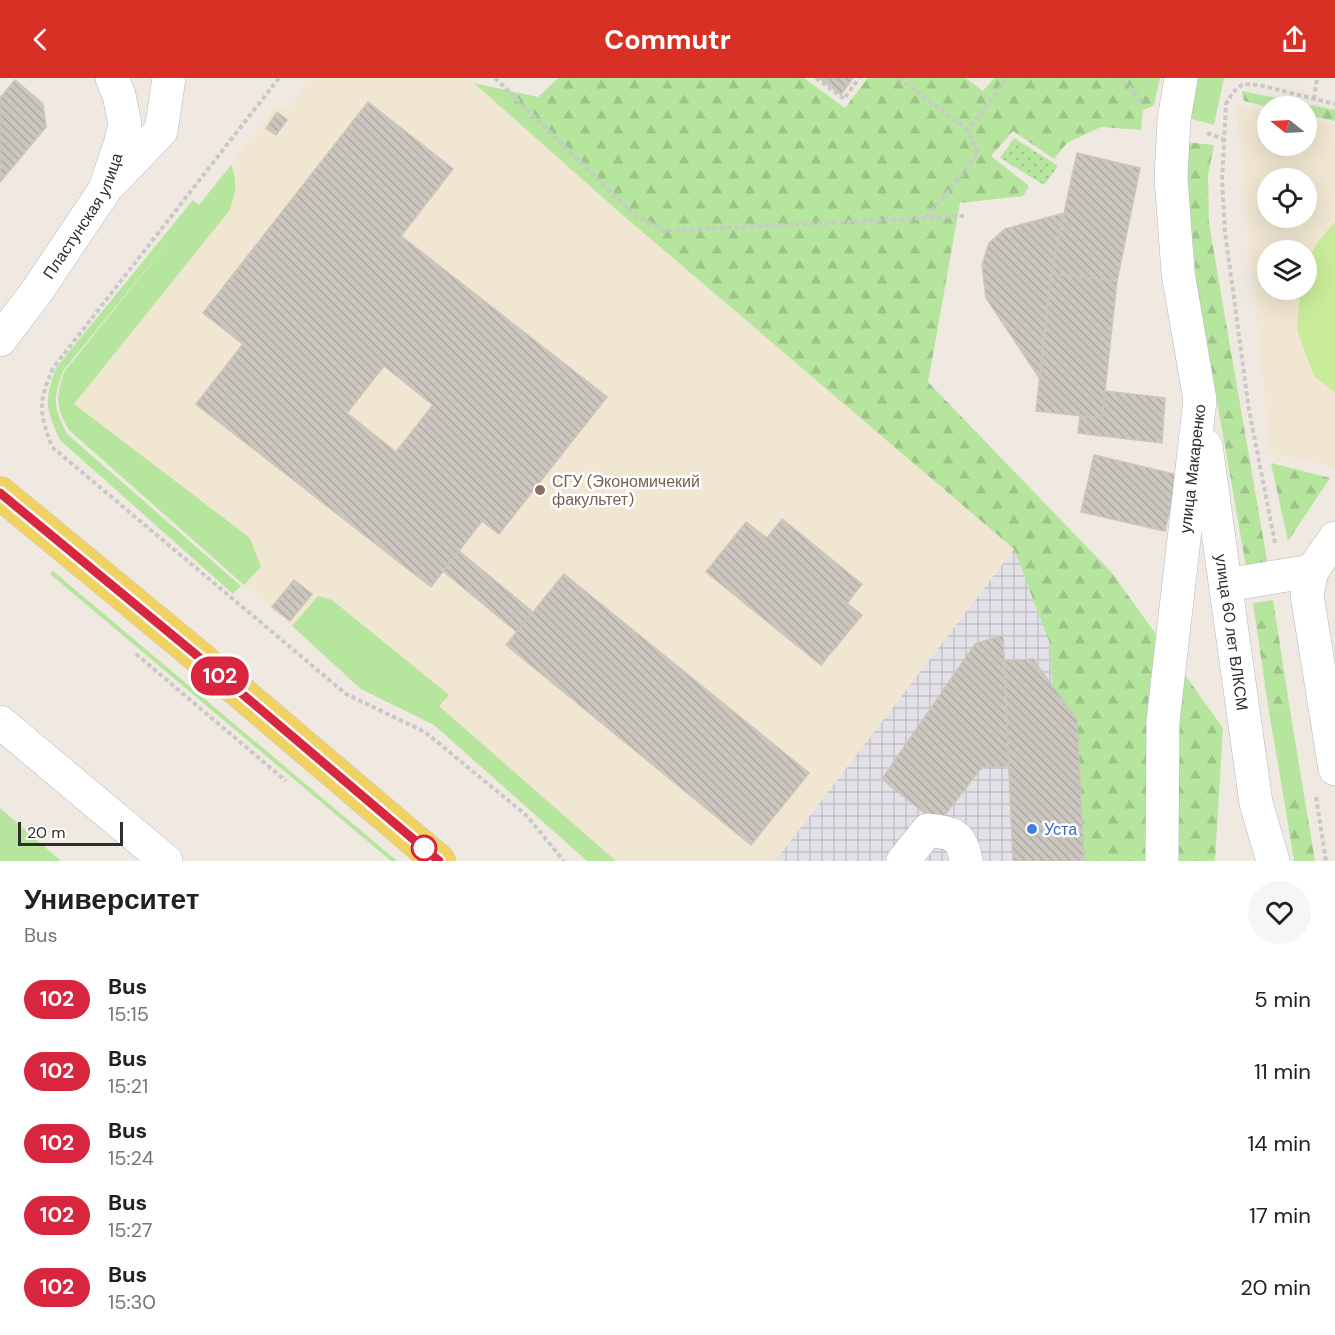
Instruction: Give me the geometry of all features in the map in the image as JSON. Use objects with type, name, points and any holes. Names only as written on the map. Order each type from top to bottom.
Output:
[{"type":"main road","points":[[0,493],[194,653],[439,861]]},
{"type":"street","name":"Пластунская улица","points":[[0,340],[37,291],[104,191],[125,124],[119,95],[112,78]]},
{"type":"street","points":[[104,191],[161,131],[169,78]]},
{"type":"street","name":"улица Макаренко","points":[[1162,861],[1163,722],[1200,400],[1178,273],[1171,177],[1174,120],[1181,78]]},
{"type":"street","name":"улица 60 лет ВЛКСМ","points":[[1200,400],[1256,803],[1273,861]]},
{"type":"street","points":[[1325,781],[1307,595],[1312,571],[1335,538]]},
{"type":"street","points":[[1226,585],[1312,571]]},
{"type":"street","points":[[0,722],[166,861]]},
{"type":"street","points":[[903,861],[928,830],[950,832],[964,846],[966,861]]},
{"type":"path","points":[[279,78],[53,368],[43,391],[42,418],[52,447],[346,694],[425,732],[526,815],[564,861]]},
{"type":"path","points":[[495,78],[633,214],[664,231],[964,216]]},
{"type":"path","points":[[816,78],[844,99],[860,78]]},
{"type":"path","points":[[899,78],[968,130],[978,154],[926,218]]},
{"type":"path","points":[[968,130],[1008,78]]},
{"type":"path","points":[[1117,78],[1130,86],[1143,103]]},
{"type":"path","points":[[1314,96],[1317,78]]},
{"type":"path","points":[[1276,549],[1249,410],[1227,244],[1222,181],[1223,139],[1226,104],[1233,92],[1243,84],[1259,85],[1302,96]]},
{"type":"path","points":[[1317,100],[1335,104]]},
{"type":"path","points":[[1206,133],[1223,139]]},
{"type":"path","points":[[129,648],[291,785]]},
{"type":"path","points":[[1325,781],[1326,861]]},
{"type":"shaded area","name":"СГУ (Экономичекий факультет)","points":[[310,78],[469,78],[618,211],[1014,549],[775,861],[616,861],[556,809],[315,622],[292,626],[69,430],[59,413],[57,395],[275,107],[289,107]]},
{"type":"shaded area","points":[[1236,104],[1257,109],[1257,156],[1317,156],[1317,122],[1335,126],[1335,467],[1270,453]]},
{"type":"shaded area","points":[[1014,549],[1050,644],[1063,861],[775,861]]},
{"type":"green space","points":[[558,78],[804,78],[845,108],[868,78],[966,78],[983,91],[994,78],[1160,78],[1154,105],[1143,110],[1141,130],[1101,127],[1067,143],[1054,159],[1013,131],[991,156],[1029,186],[1023,196],[960,203],[928,382],[1112,573],[1223,728],[1215,861],[1063,861],[1050,644],[1014,549],[618,211],[474,83],[538,97]]},
{"type":"green space","points":[[1193,78],[1224,78],[1214,125],[1185,117]]},
{"type":"green space","points":[[1242,91],[1266,96],[1257,96],[1257,104],[1244,101]]},
{"type":"green space","points":[[1317,106],[1335,110],[1335,121],[1317,117]]},
{"type":"green space","points":[[1014,138],[1058,166],[1044,185],[1000,158]]},
{"type":"green space","points":[[1184,142],[1214,145],[1208,175],[1209,224],[1268,566],[1247,572],[1197,287]]},
{"type":"green space","points":[[231,165],[235,177],[235,188],[229,211],[74,404],[250,538],[261,567],[244,585],[69,430],[59,408],[58,395],[64,372],[183,224],[63,371],[57,389],[56,403],[67,434],[241,586],[233,594],[60,440],[51,420],[48,404],[49,389],[56,368],[193,200],[199,205]]},
{"type":"green space","points":[[1335,222],[1335,392],[1314,376],[1297,330],[1299,300],[1317,300],[1317,244]]},
{"type":"green space","points":[[1271,463],[1330,478],[1288,541]]},
{"type":"green space","points":[[53,571],[397,861],[391,861],[50,574]]},
{"type":"green space","points":[[318,596],[332,600],[449,695],[439,706],[616,861],[587,861],[434,725],[361,689],[292,626]]},
{"type":"green space","points":[[1273,600],[1290,710],[1269,712],[1253,603]]},
{"type":"green space","points":[[1290,710],[1303,789],[1283,794],[1269,712]]},
{"type":"green space","points":[[1303,789],[1315,861],[1294,861],[1283,794]]},
{"type":"green space","points":[[0,808],[61,861],[0,861]]},
{"type":"building","points":[[819,78],[853,78],[841,95]]},
{"type":"building","points":[[15,80],[43,104],[46,127],[0,182],[0,98]]},
{"type":"building","points":[[368,102],[453,169],[401,236],[607,397],[499,534],[482,521],[431,587],[196,404],[243,344],[203,313]],"holes":[[[384,366],[433,405],[396,452],[347,413]]]},
{"type":"building","points":[[277,112],[287,120],[276,135],[266,128]]},
{"type":"building","points":[[1077,153],[1140,168],[1117,281],[1051,274]]},
{"type":"building","points":[[1064,213],[1051,274],[1040,379],[986,298],[982,265],[989,243],[1005,229]]},
{"type":"building","points":[[1051,274],[1117,281],[1102,418],[1036,411]]},
{"type":"building","points":[[1105,391],[1165,398],[1162,443],[1078,433],[1080,416],[1102,418]]},
{"type":"building","points":[[1094,455],[1178,475],[1165,531],[1081,512]]},
{"type":"building","points":[[782,519],[862,584],[847,603],[862,615],[821,665],[706,572],[746,522],[767,538]]},
{"type":"building","points":[[459,551],[533,612],[517,632],[443,571]]},
{"type":"building","points":[[564,574],[809,773],[751,845],[506,645]]},
{"type":"building","points":[[294,580],[312,594],[290,621],[272,607]]},
{"type":"building","points":[[1003,635],[1009,767],[982,767],[938,824],[882,779],[975,644]]},
{"type":"building","points":[[1033,659],[1077,720],[1084,861],[1013,861],[1004,661]]},
{"type":"bus line","name":"102","points":[[0,493],[194,653],[439,861]]},
{"type":"place","name":"СГУ (Экономичекий факультет)","points":[[540,490]]},
{"type":"place","name":"Уста","points":[[1032,829]]}]
